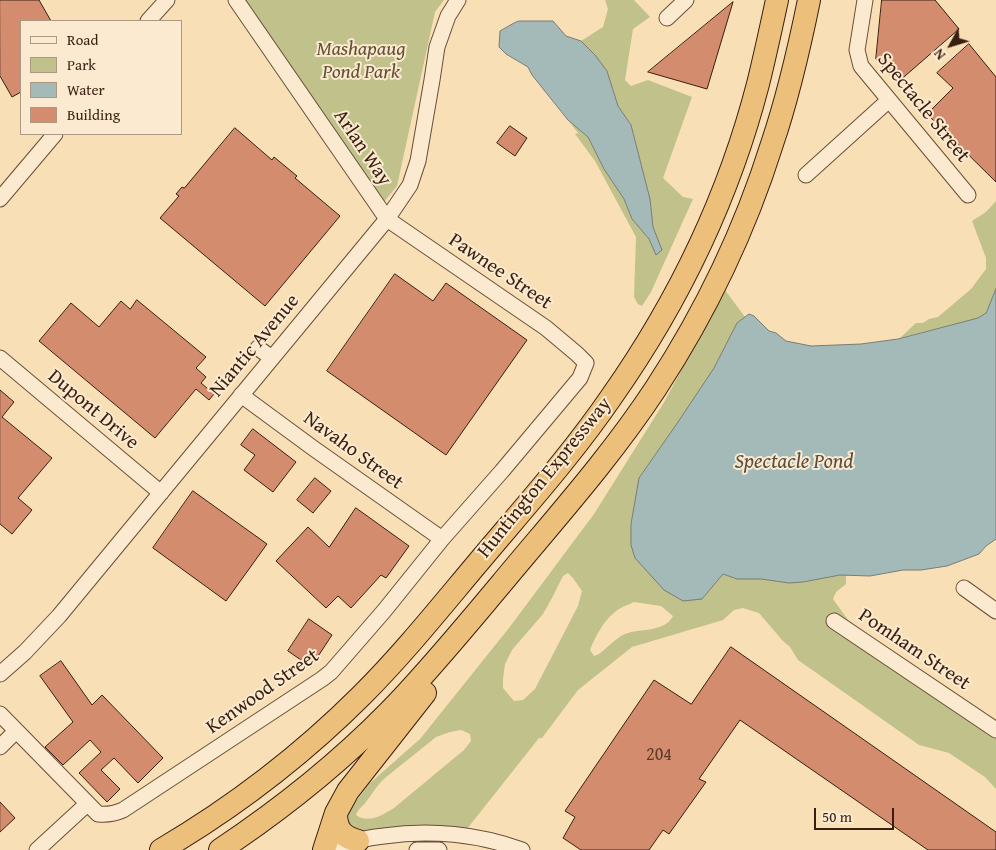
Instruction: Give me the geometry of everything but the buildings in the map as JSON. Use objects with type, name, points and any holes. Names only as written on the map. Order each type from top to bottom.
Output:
[{"type":"highway","name":"Huntington Expressway","points":[[161,850],[212,818],[274,773],[305,748],[362,696],[445,602],[563,460],[610,399],[672,300],[702,240],[735,158],[758,85],[777,0]]},
{"type":"highway","name":"Huntington Expressway","points":[[220,850],[303,790],[388,714],[426,673],[586,482],[656,387],[676,356],[714,286],[746,216],[773,143],[794,67],[809,0]]},
{"type":"highway","points":[[324,850],[336,814],[354,783],[474,630],[523,557]]},
{"type":"highway","points":[[336,814],[337,824],[342,833],[350,839],[349,845]]},
{"type":"street","points":[[149,20],[167,0]]},
{"type":"street","name":"Arlan Way","points":[[236,0],[387,220]]},
{"type":"street","name":"Niantic Avenue","points":[[0,674],[25,652],[59,616],[387,220],[410,185],[418,160],[437,47],[448,16],[458,0]]},
{"type":"street","points":[[668,18],[686,0]]},
{"type":"street","name":"Spectacle Street","points":[[864,5],[857,50],[861,66],[968,195]]},
{"type":"street","points":[[806,175],[889,100]]},
{"type":"street","points":[[0,200],[54,135]]},
{"type":"street","name":"Pawnee Street","points":[[387,220],[546,328],[586,363]]},
{"type":"street","points":[[258,348],[272,358]]},
{"type":"street","name":"Dupont Drive","points":[[0,358],[161,493]]},
{"type":"street","name":"Kenwood Street","points":[[0,714],[98,814],[116,814],[123,810],[331,672],[580,378],[586,363]]},
{"type":"street","name":"Navaho Street","points":[[241,394],[313,448],[442,539]]},
{"type":"street","points":[[964,588],[996,611]]},
{"type":"street","name":"Pomham Street","points":[[834,620],[996,730]]},
{"type":"street","points":[[0,747],[16,731]]},
{"type":"street","points":[[37,850],[87,804]]},
{"type":"street","points":[[349,845],[397,834],[434,833],[486,840],[522,850]]},
{"type":"street","points":[[417,850],[439,850]]},
{"type":"green space","name":"Mashapaug Pond Park","points":[[243,0],[444,0],[435,12],[397,186],[383,203]]},
{"type":"green space","points":[[605,0],[634,0],[650,17],[633,29],[625,80],[631,86],[648,80],[692,97],[663,178],[683,197],[693,199],[651,292],[642,306],[638,304],[634,297],[636,237],[595,161],[575,134],[578,133],[568,120],[588,137],[604,169],[624,199],[632,219],[649,239],[656,254],[661,250],[653,227],[650,199],[631,125],[618,106],[607,71],[581,41],[603,27],[608,9]]},
{"type":"green space","points":[[996,201],[996,289],[986,313],[978,318],[900,338],[916,323],[923,323],[938,317],[971,289],[986,269],[986,258],[972,221],[986,212]]},
{"type":"green space","points":[[725,290],[745,317],[737,323],[714,368],[639,478],[631,524],[631,545],[702,599],[723,574],[737,579],[761,579],[789,583],[846,575],[846,584],[836,592],[833,599],[848,620],[996,726],[996,789],[985,777],[949,753],[919,745],[798,660],[790,647],[759,613],[743,608],[734,610],[723,620],[632,647],[578,690],[542,738],[539,738],[459,839],[337,832],[351,808],[369,784],[420,739],[509,628],[594,514],[663,404]],"holes":[[[568,573],[582,591],[578,606],[535,689],[523,700],[514,701],[503,688],[505,664],[512,650],[543,614],[563,576]],[[634,602],[661,606],[673,616],[669,622],[657,628],[627,633],[621,636],[594,656],[590,650],[604,624],[617,610]],[[461,730],[470,734],[471,741],[464,750],[394,808],[370,819],[361,818],[356,815],[385,778],[436,737]]]},
{"type":"water","points":[[519,21],[553,21],[566,36],[581,41],[607,71],[618,106],[631,125],[650,199],[653,227],[662,250],[656,255],[649,239],[632,219],[624,199],[604,169],[588,137],[568,120],[532,75],[528,67],[506,54],[499,47],[500,31]]},
{"type":"water","name":"Spectacle Pond","points":[[996,289],[996,539],[979,554],[947,566],[921,570],[903,570],[870,576],[840,575],[803,582],[789,583],[761,579],[737,579],[723,574],[702,599],[683,601],[664,590],[635,558],[631,545],[631,524],[639,478],[714,368],[737,323],[749,314],[754,316],[769,331],[776,333],[786,341],[811,346],[861,344],[898,339],[978,318],[986,313]]}]
